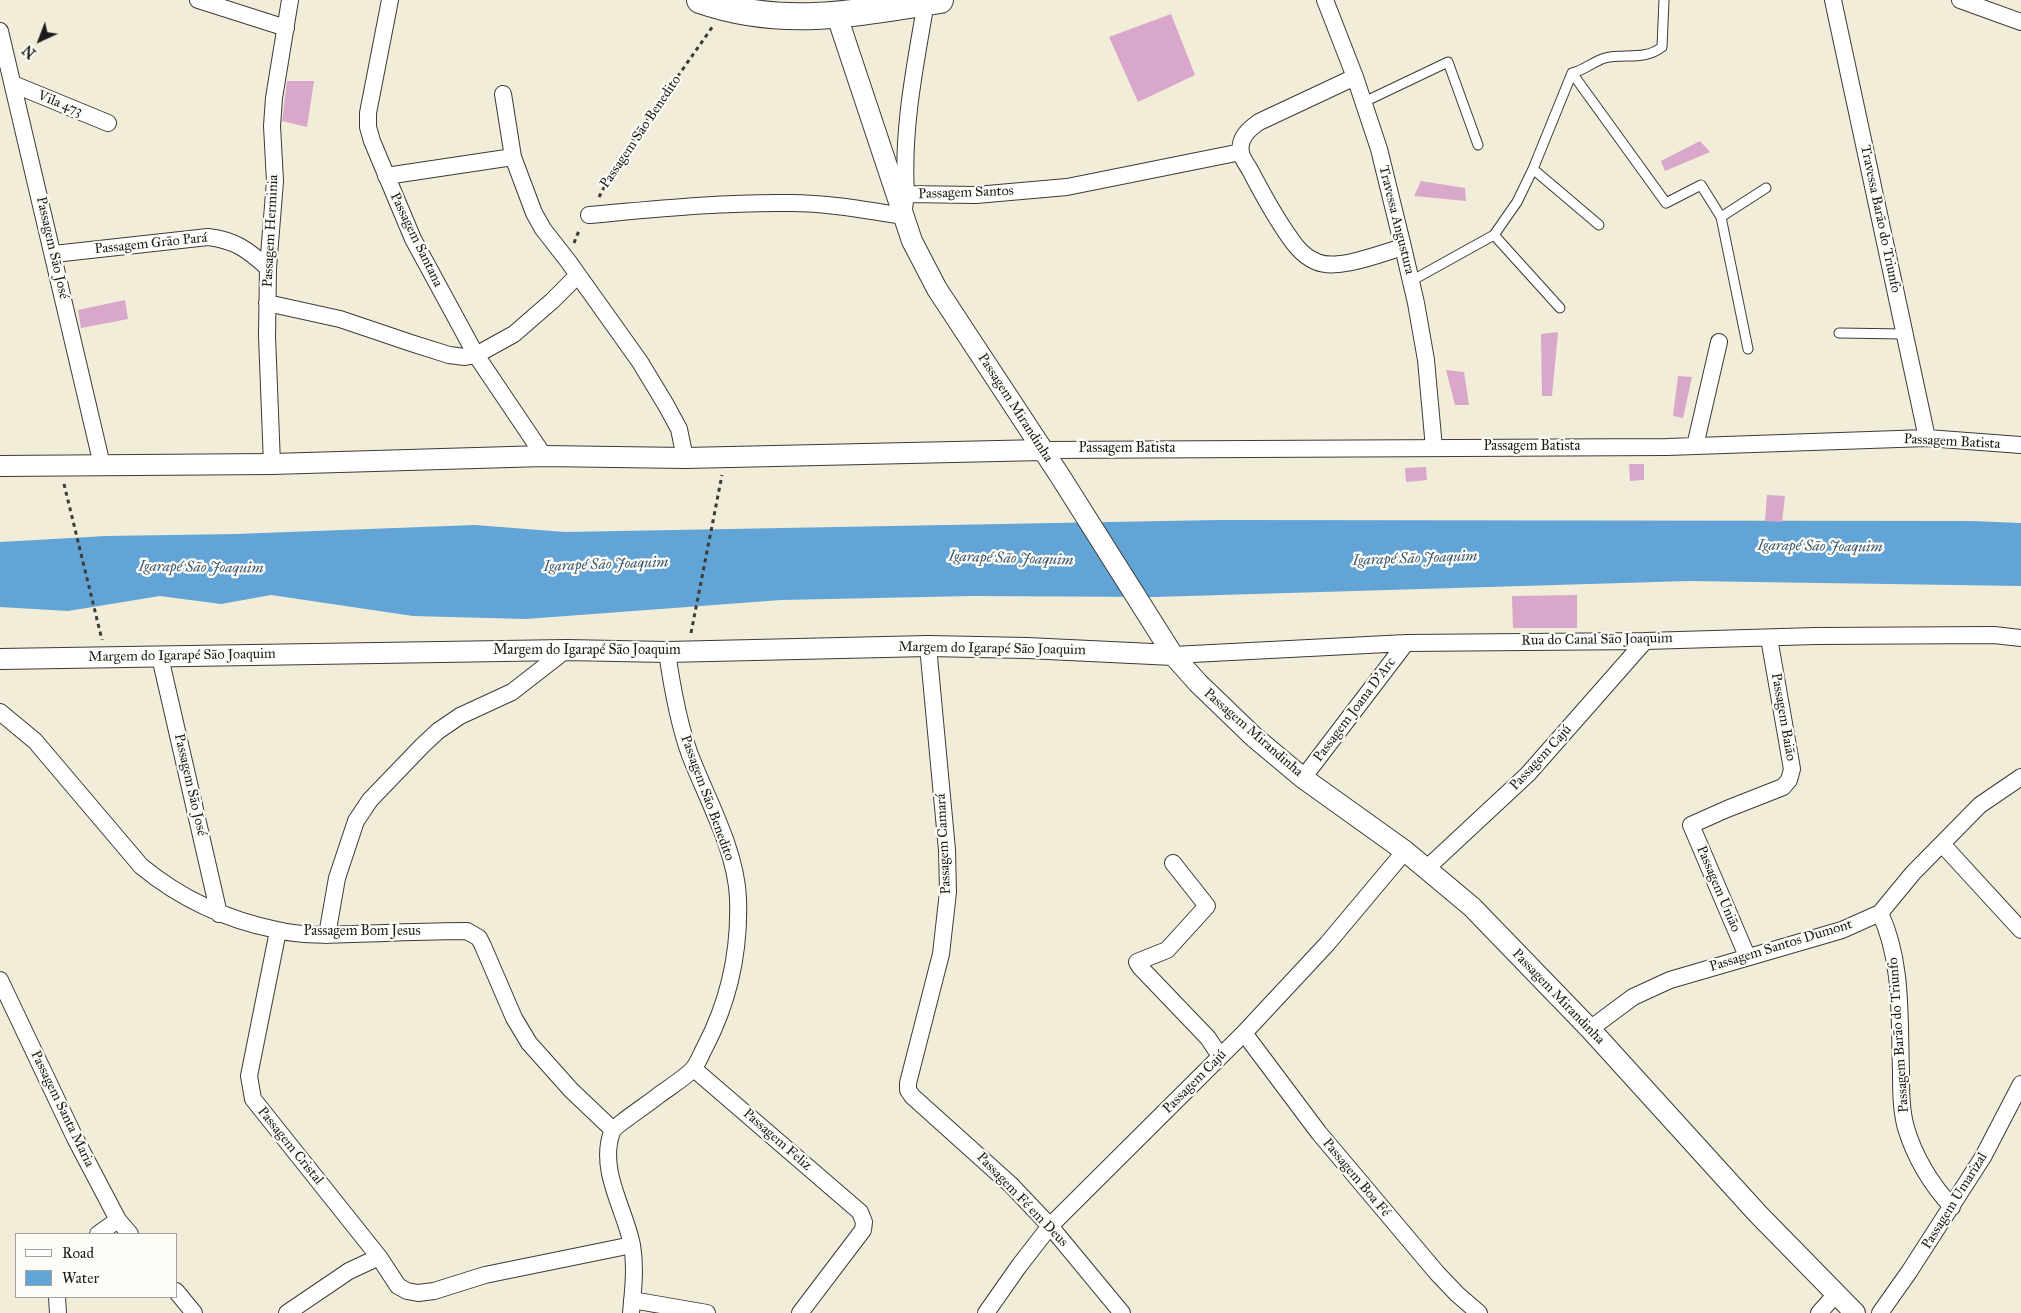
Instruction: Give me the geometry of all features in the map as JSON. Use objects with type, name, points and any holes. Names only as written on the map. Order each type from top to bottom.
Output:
[{"type":"main road","points":[[700,0],[725,9],[763,8],[792,18],[835,8],[933,1]]},
{"type":"street","points":[[198,0],[286,28]]},
{"type":"street","name":"Passagem Herminia","points":[[272,464],[267,336],[268,268],[275,181],[272,126],[273,108],[290,0]]},
{"type":"street","name":"Passagem Santana","points":[[390,0],[368,113],[368,127],[372,141],[413,239],[476,355],[544,456]]},
{"type":"street","name":"Travessa Angustura","points":[[1325,0],[1356,77],[1379,149],[1403,247],[1426,360],[1434,448]]},
{"type":"street","name":"Travessa Barão do Triunfo","points":[[1833,0],[1927,438]]},
{"type":"street","points":[[1960,0],[2021,22]]},
{"type":"street","points":[[906,194],[905,151],[910,100],[933,1]]},
{"type":"street","name":"Passagem Mirandinha","points":[[835,8],[912,241],[937,289],[1060,476],[1169,649],[1198,684],[1232,717],[1304,778],[1405,851],[1472,907],[1590,1029],[1758,1214],[1855,1313]]},
{"type":"street","name":"Passagem São José","points":[[0,30],[54,254],[102,466]]},
{"type":"street","points":[[1356,77],[1260,122],[1247,130],[1241,152],[1263,195],[1296,246],[1305,255],[1318,263],[1335,264],[1357,260],[1403,247]]},
{"type":"street","name":"Vila 473","points":[[13,84],[108,123]]},
{"type":"street","points":[[503,94],[513,157],[534,213],[543,229],[615,326],[666,405],[679,429],[685,458]]},
{"type":"street","name":"Passagem Santos","points":[[589,215],[702,205],[792,202],[853,208],[903,216],[906,194],[976,195],[1067,187],[1241,152]]},
{"type":"street","points":[[386,176],[513,157]]},
{"type":"street","name":"Passagem Grão Pará","points":[[54,254],[208,237],[225,239],[237,244],[268,268]]},
{"type":"street","points":[[268,303],[340,319],[449,355],[464,357],[476,355],[514,334],[578,275]]},
{"type":"street","points":[[1695,446],[1719,342]]},
{"type":"street","name":"Passagem Batista","points":[[1043,450],[1695,446],[1927,438],[2021,445]]},
{"type":"street","points":[[0,466],[272,464],[544,456],[685,458],[1043,450]]},
{"type":"street","name":"Rua do Canal São Joaquim","points":[[1169,649],[1406,643],[1984,635],[2021,638]]},
{"type":"street","name":"Passagem Baião","points":[[1693,823],[1783,787],[1789,780],[1792,769],[1769,638]]},
{"type":"street","name":"Passagem Cajú","points":[[1427,868],[1528,774],[1645,640]]},
{"type":"street","name":"Passagem Joana D’Arc","points":[[1304,778],[1406,643]]},
{"type":"street","name":"Margem do Igarapé São Joaquim","points":[[0,659],[566,650],[668,652],[928,646],[1169,649]]},
{"type":"street","name":"Passagem Camará","points":[[912,1096],[908,1090],[908,1083],[941,954],[948,892],[947,850],[928,646]]},
{"type":"street","points":[[327,935],[337,878],[356,821],[370,800],[438,732],[460,716],[512,692],[566,650]]},
{"type":"street","name":"Passagem São Benedito","points":[[613,1130],[694,1069],[726,1002],[734,970],[738,896],[732,867],[717,818],[690,754],[678,718],[668,652]]},
{"type":"street","name":"Passagem São José","points":[[160,656],[219,914]]},
{"type":"street","name":"Passagem Bom Jesus","points":[[0,712],[35,742],[141,866],[160,882],[184,897],[219,914],[278,931],[327,935],[467,931],[473,933],[483,946],[514,1018],[529,1044],[571,1090],[613,1130]]},
{"type":"street","name":"Passagem Santos Dumont","points":[[1590,1029],[1619,1007],[1650,988],[1670,980],[1747,956],[1842,930],[1880,913],[1913,873],[1980,805],[2021,777]]},
{"type":"street","name":"Passagem União","points":[[1693,823],[1692,827],[1747,956]]},
{"type":"street","points":[[1942,844],[2021,930]]},
{"type":"street","name":"Passagem Cajú","points":[[986,1313],[1050,1226],[1244,1033],[1327,944],[1405,851]]},
{"type":"street","points":[[1173,863],[1208,906],[1167,950],[1138,962],[1140,967],[1208,1038],[1220,1056]]},
{"type":"street","name":"Passagem Barão do Triunfo","points":[[1880,913],[1890,938],[1897,971],[1902,1099],[1906,1127],[1921,1164],[1935,1188],[1952,1207]]},
{"type":"street","name":"Passagem Cristal","points":[[278,931],[249,1076],[253,1099],[379,1257],[398,1286],[407,1291],[418,1293],[434,1291],[485,1275],[632,1245]]},
{"type":"street","name":"Passagem Santa Maria","points":[[0,980],[75,1138],[118,1220],[129,1233]]},
{"type":"street","name":"Passagem Boa Fé","points":[[1244,1033],[1338,1155],[1437,1273],[1479,1313]]},
{"type":"street","name":"Passagem Feliz","points":[[694,1069],[860,1212],[864,1222],[863,1230],[800,1313]]},
{"type":"street","name":"Passagem Umarizal","points":[[1880,1313],[1952,1207],[1983,1157],[2021,1084]]},
{"type":"street","name":"Passagem Fé em Deus","points":[[912,1096],[984,1159],[1050,1226],[1122,1313]]},
{"type":"street","points":[[613,1130],[608,1157],[609,1172],[632,1245],[634,1271],[632,1307],[707,1313]]},
{"type":"street","points":[[99,1233],[118,1220]]},
{"type":"street","points":[[287,1313],[349,1272],[379,1257]]},
{"type":"street","points":[[178,1293],[194,1313]]},
{"type":"street","points":[[1819,1313],[1836,1294]]},
{"type":"street","points":[[57,1298],[58,1313]]},
{"type":"lane","points":[[1572,73],[1578,72],[1589,64],[1607,57],[1637,57],[1656,52],[1662,46],[1664,0]]},
{"type":"lane","points":[[1364,102],[1448,62],[1478,145]]},
{"type":"lane","points":[[1411,281],[1494,235],[1517,202],[1533,169],[1572,73]]},
{"type":"lane","points":[[1572,73],[1666,203],[1702,186],[1721,217],[1748,348]]},
{"type":"lane","points":[[1533,169],[1599,225]]},
{"type":"lane","points":[[1721,217],[1766,188]]},
{"type":"lane","points":[[1494,235],[1560,308]]},
{"type":"lane","points":[[1839,332],[1904,334]]},
{"type":"path","name":"Passagem São Benedito","points":[[568,261],[579,229],[589,215],[617,163],[725,9]]},
{"type":"path","points":[[696,608],[725,457]]},
{"type":"path","points":[[60,466],[99,625]]},
{"type":"water","name":"Igarapé São Joaquim","points":[[1219,520],[1971,521],[2021,523],[2021,586],[1689,581],[1154,597],[972,596],[781,600],[526,619],[413,616],[271,595],[221,604],[160,596],[68,611],[0,607],[0,542],[106,536],[236,534],[475,525],[565,532]]},
{"type":"building","points":[[1171,14],[1195,75],[1138,102],[1109,37]]},
{"type":"building","points":[[287,81],[314,81],[307,127],[282,121]]},
{"type":"building","points":[[1700,141],[1710,152],[1665,171],[1661,161]]},
{"type":"building","points":[[1421,181],[1465,188],[1466,201],[1414,196]]},
{"type":"building","points":[[125,300],[128,319],[81,328],[78,310]]},
{"type":"building","points":[[1558,332],[1552,396],[1542,396],[1541,334]]},
{"type":"building","points":[[1446,370],[1464,372],[1469,405],[1455,405]]},
{"type":"building","points":[[1678,376],[1692,377],[1683,418],[1673,416]]},
{"type":"building","points":[[1629,464],[1644,464],[1644,480],[1630,481]]},
{"type":"building","points":[[1426,467],[1427,480],[1406,482],[1405,468]]},
{"type":"building","points":[[1767,495],[1785,496],[1782,522],[1765,521]]},
{"type":"building","points":[[1577,595],[1577,628],[1513,628],[1512,596]]}]
